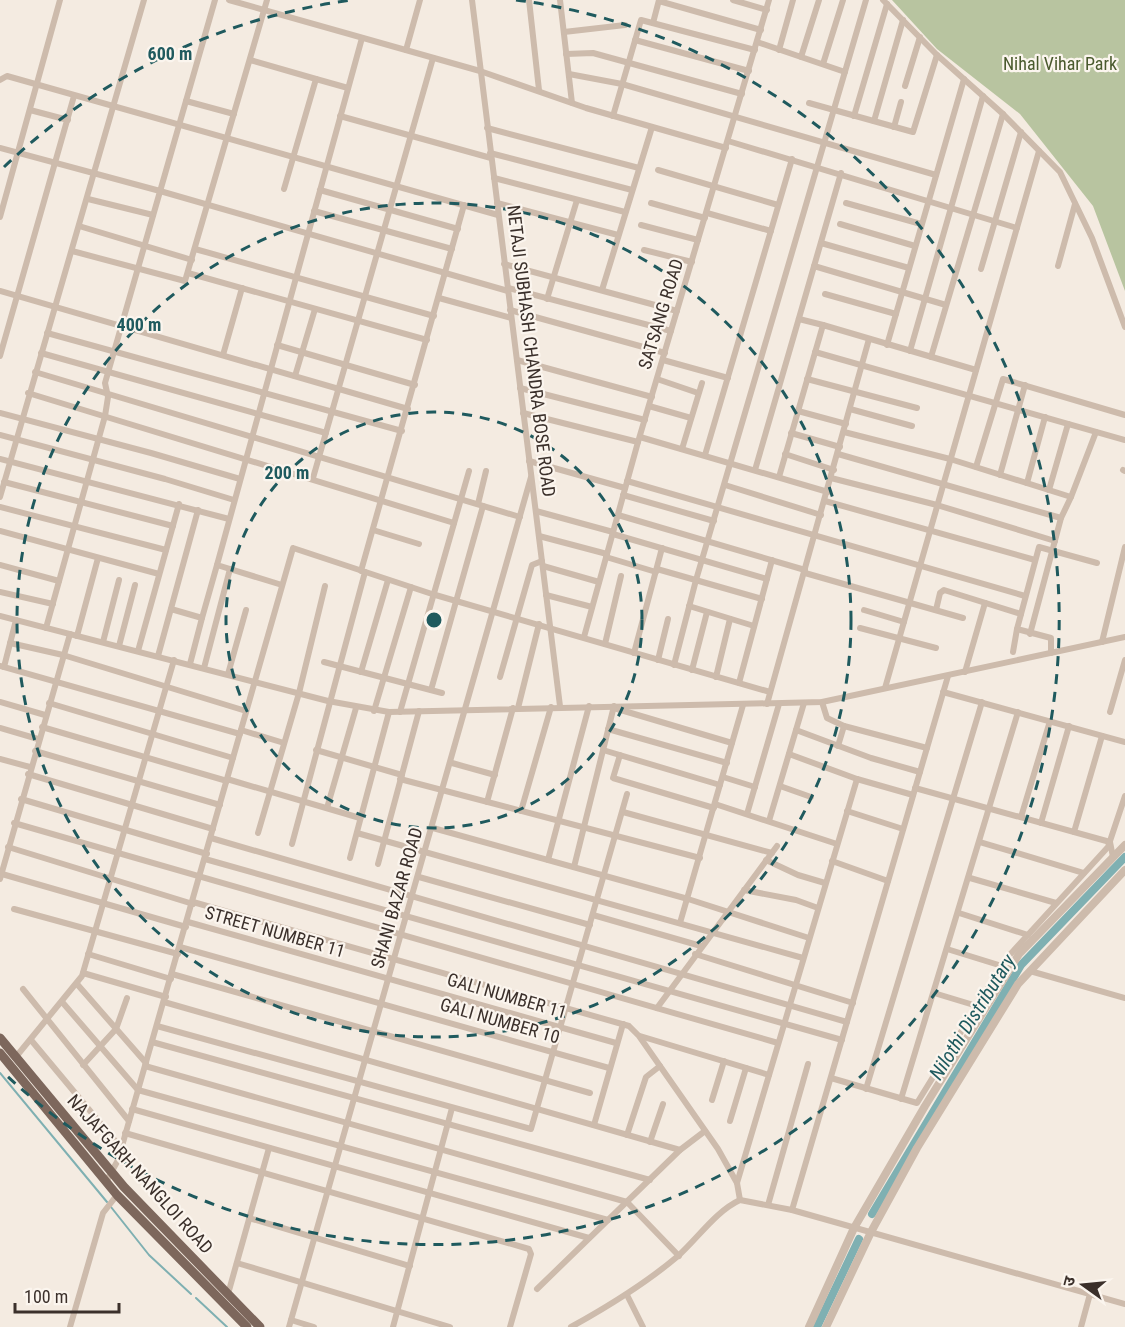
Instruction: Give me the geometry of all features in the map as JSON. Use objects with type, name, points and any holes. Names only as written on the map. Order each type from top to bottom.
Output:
[{"type":"main road","name":"NAJAFGARH NANGLOI ROAD","points":[[0,1038],[112,1173],[260,1327]]},
{"type":"main road","points":[[0,1053],[117,1195],[248,1327]]},
{"type":"street","points":[[0,217],[60,0]]},
{"type":"street","points":[[0,497],[28,393],[88,199],[144,0]]},
{"type":"street","points":[[46,628],[105,416],[105,383],[215,0]]},
{"type":"street","points":[[229,0],[480,71],[613,116],[818,166],[1017,228]]},
{"type":"street","points":[[72,251],[184,281],[267,0]]},
{"type":"street","points":[[406,50],[420,0]]},
{"type":"street","name":"NETAJI SUBHASH CHANDRA BOSE ROAD","points":[[472,0],[560,706]]},
{"type":"street","points":[[530,0],[539,90]]},
{"type":"street","points":[[560,0],[572,103]]},
{"type":"street","points":[[733,0],[767,9]]},
{"type":"street","name":"SATSANG ROAD","points":[[584,637],[639,439],[769,0]]},
{"type":"street","points":[[779,50],[793,0]]},
{"type":"street","points":[[801,57],[819,0]]},
{"type":"street","points":[[823,64],[843,0]]},
{"type":"street","points":[[674,665],[696,580],[866,0]]},
{"type":"street","points":[[653,23],[659,1],[761,30]]},
{"type":"street","points":[[854,116],[885,2],[937,55],[1003,114],[1060,172],[1092,238],[1125,327]]},
{"type":"street","points":[[613,116],[641,20],[755,50]]},
{"type":"street","points":[[874,121],[903,20]]},
{"type":"street","points":[[564,32],[626,26]]},
{"type":"street","points":[[906,86],[920,37]]},
{"type":"street","points":[[190,664],[362,38]]},
{"type":"street","points":[[635,40],[748,71]]},
{"type":"street","points":[[757,42],[845,72]]},
{"type":"street","points":[[566,54],[593,53],[742,94]]},
{"type":"street","points":[[809,103],[913,132],[937,55]]},
{"type":"street","points":[[313,478],[433,58]]},
{"type":"street","points":[[250,60],[348,88]]},
{"type":"street","points":[[569,74],[622,84],[936,175]]},
{"type":"street","points":[[0,80],[7,76],[37,84],[498,215]]},
{"type":"street","points":[[284,189],[316,79]]},
{"type":"street","points":[[887,345],[964,79]]},
{"type":"street","points":[[0,357],[74,96]]},
{"type":"street","points":[[910,351],[983,96]]},
{"type":"street","points":[[186,100],[234,114]]},
{"type":"street","points":[[894,127],[901,102]]},
{"type":"street","points":[[30,110],[68,120]]},
{"type":"street","points":[[931,357],[1003,114]]},
{"type":"street","points":[[340,116],[411,136],[632,190]]},
{"type":"street","points":[[602,290],[652,127]]},
{"type":"street","points":[[487,128],[639,168]]},
{"type":"street","points":[[981,269],[1021,132]]},
{"type":"street","points":[[0,148],[160,191],[446,274],[671,331]]},
{"type":"street","points":[[885,688],[1039,151]]},
{"type":"street","points":[[705,456],[792,159]]},
{"type":"street","points":[[658,170],[778,206]]},
{"type":"street","points":[[755,470],[841,173]]},
{"type":"street","points":[[494,178],[625,212]]},
{"type":"street","points":[[320,190],[458,229]]},
{"type":"street","points":[[88,199],[153,215]]},
{"type":"street","points":[[547,299],[577,200]]},
{"type":"street","points":[[497,203],[618,235]]},
{"type":"street","points":[[651,203],[771,231]]},
{"type":"street","points":[[846,203],[921,224]]},
{"type":"street","points":[[1058,266],[1075,204]]},
{"type":"street","points":[[292,844],[373,530],[464,206]]},
{"type":"street","points":[[314,210],[452,249]]},
{"type":"street","points":[[840,224],[915,246]]},
{"type":"street","points":[[641,225],[698,240]]},
{"type":"street","points":[[80,226],[192,260]]},
{"type":"street","points":[[821,243],[909,268]]},
{"type":"street","points":[[195,249],[434,316]]},
{"type":"street","points":[[644,250],[692,262]]},
{"type":"street","points":[[504,264],[677,311]]},
{"type":"street","points":[[814,266],[903,290],[946,305]]},
{"type":"street","points":[[188,273],[427,340]]},
{"type":"street","points":[[223,355],[242,288]]},
{"type":"street","points":[[0,291],[122,324],[408,409]]},
{"type":"street","points":[[825,294],[896,314]]},
{"type":"street","points":[[439,298],[511,318]]},
{"type":"street","points":[[295,376],[315,309]]},
{"type":"street","points":[[510,310],[664,356],[728,378]]},
{"type":"street","points":[[799,319],[976,370]]},
{"type":"street","points":[[779,477],[823,325]]},
{"type":"street","points":[[47,333],[402,432]]},
{"type":"street","points":[[767,704],[869,339]]},
{"type":"street","points":[[277,345],[415,385]]},
{"type":"street","points":[[815,352],[1125,440]]},
{"type":"street","points":[[41,353],[326,433]]},
{"type":"street","points":[[516,360],[652,397]]},
{"type":"street","points":[[35,372],[520,517]]},
{"type":"street","points":[[657,379],[698,393]]},
{"type":"street","points":[[976,467],[1004,379],[1125,414]]},
{"type":"street","points":[[807,380],[917,408]]},
{"type":"street","points":[[682,449],[702,382]]},
{"type":"street","points":[[1000,475],[1024,385]]},
{"type":"street","points":[[520,388],[645,420]]},
{"type":"street","points":[[28,393],[382,499],[454,523]]},
{"type":"street","points":[[649,406],[691,418]]},
{"type":"street","points":[[850,409],[912,426]]},
{"type":"street","points":[[798,411],[846,424]]},
{"type":"street","points":[[0,413],[240,479]]},
{"type":"street","points":[[523,413],[682,449],[828,492]]},
{"type":"street","points":[[1027,483],[1045,417]]},
{"type":"street","points":[[1049,490],[1068,424]]},
{"type":"street","points":[[844,432],[950,459],[1071,497]]},
{"type":"street","points":[[1030,634],[1061,518],[1096,432]]},
{"type":"street","points":[[791,433],[943,483],[1061,518]]},
{"type":"street","points":[[0,435],[234,500]]},
{"type":"street","points":[[785,454],[834,470]]},
{"type":"street","points":[[0,459],[87,484],[178,504],[229,519]]},
{"type":"street","points":[[529,461],[625,488],[718,508],[1025,596]]},
{"type":"street","points":[[400,712],[469,471]]},
{"type":"street","points":[[431,690],[481,505],[486,471]]},
{"type":"street","name":"SHANI BAZAR ROAD","points":[[290,1324],[452,763],[492,611],[531,477]]},
{"type":"street","points":[[831,478],[937,505],[1054,541]]},
{"type":"street","points":[[4,482],[81,504],[173,526]]},
{"type":"street","points":[[725,485],[821,515]]},
{"type":"street","points":[[625,488],[714,521]]},
{"type":"street","points":[[825,501],[1035,560]]},
{"type":"street","points":[[138,651],[178,504]]},
{"type":"street","points":[[0,507],[166,550]]},
{"type":"street","points":[[158,656],[198,510]]},
{"type":"street","points":[[536,511],[767,579]]},
{"type":"street","points":[[618,515],[963,618]]},
{"type":"street","points":[[373,530],[419,544]]},
{"type":"street","points":[[0,531],[159,574]]},
{"type":"street","points":[[539,536],[762,599]]},
{"type":"street","points":[[1102,642],[1125,547]]},
{"type":"street","points":[[106,1182],[112,1173],[121,1148],[172,976],[293,548],[432,594],[770,692]]},
{"type":"street","points":[[634,653],[662,548]]},
{"type":"street","points":[[1013,652],[1025,596],[1039,548],[1097,563]]},
{"type":"street","points":[[1,876],[2,856],[8,847],[63,655],[73,635],[98,558]]},
{"type":"street","points":[[739,683],[772,560]]},
{"type":"street","points":[[500,676],[532,565],[542,563],[599,582]]},
{"type":"street","points":[[217,565],[282,585]]},
{"type":"street","points":[[0,566],[59,581]]},
{"type":"street","points":[[204,668],[230,569]]},
{"type":"street","points":[[605,644],[621,576]]},
{"type":"street","points":[[103,642],[119,580]]},
{"type":"street","points":[[361,672],[388,580]]},
{"type":"street","points":[[119,646],[135,585]]},
{"type":"street","points":[[258,833],[326,586]]},
{"type":"street","points":[[374,711],[411,587]]},
{"type":"street","points":[[936,610],[940,593],[944,590],[1021,614]]},
{"type":"street","points":[[0,592],[53,604]]},
{"type":"street","points":[[546,595],[592,607]]},
{"type":"street","points":[[964,672],[985,603]]},
{"type":"street","points":[[689,606],[754,626]]},
{"type":"street","points":[[171,609],[202,618]]},
{"type":"street","points":[[228,674],[246,610]]},
{"type":"street","points":[[864,610],[904,622]]},
{"type":"street","points":[[692,670],[707,612]]},
{"type":"street","points":[[0,616],[356,708],[389,712],[560,706],[804,704],[948,676],[1125,637]]},
{"type":"street","points":[[658,660],[668,619]]},
{"type":"street","points":[[717,677],[730,619]]},
{"type":"street","points":[[16,620],[2,666],[159,711],[284,743]]},
{"type":"street","points":[[487,802],[539,624]]},
{"type":"street","points":[[860,628],[936,648]]},
{"type":"street","points":[[1017,629],[1051,638],[1051,653]]},
{"type":"street","points":[[10,643],[63,655],[246,711]]},
{"type":"street","points":[[15,1058],[63,1003],[82,973],[174,660]]},
{"type":"street","points":[[1110,712],[1125,660]]},
{"type":"street","points":[[324,662],[442,693]]},
{"type":"street","points":[[792,1210],[948,676]]},
{"type":"street","points":[[944,692],[1125,742]]},
{"type":"street","points":[[0,702],[45,715]]},
{"type":"street","points":[[822,702],[827,718],[844,726],[927,748]]},
{"type":"street","points":[[867,1089],[982,702]]},
{"type":"street","points":[[49,703],[152,736],[233,758]]},
{"type":"street","points":[[747,814],[779,704]]},
{"type":"street","points":[[769,821],[804,704]]},
{"type":"street","points":[[680,923],[743,705]]},
{"type":"street","points":[[548,860],[589,706]]},
{"type":"street","points":[[521,811],[550,707]]},
{"type":"street","points":[[574,867],[614,707]]},
{"type":"street","points":[[614,707],[732,743]]},
{"type":"street","points":[[327,808],[356,708]]},
{"type":"street","points":[[378,864],[419,711]]},
{"type":"street","points":[[350,858],[389,712]]},
{"type":"street","points":[[901,1099],[981,842],[1018,712]]},
{"type":"street","points":[[1021,817],[1050,721]]},
{"type":"street","points":[[838,746],[844,726]]},
{"type":"street","points":[[1041,823],[1069,726]]},
{"type":"street","points":[[42,727],[145,759],[360,818]]},
{"type":"street","points":[[0,728],[38,739]]},
{"type":"street","points":[[608,729],[727,763]]},
{"type":"street","points":[[796,730],[920,772]]},
{"type":"street","points":[[1074,832],[1102,736]]},
{"type":"street","points":[[316,750],[444,791],[700,858]]},
{"type":"street","points":[[603,750],[720,785]]},
{"type":"street","points":[[35,751],[220,805]]},
{"type":"street","points":[[789,754],[857,779],[953,798],[1110,842]]},
{"type":"street","points":[[620,755],[613,778],[747,814],[837,844]]},
{"type":"street","points":[[0,759],[30,766]]},
{"type":"street","points":[[452,763],[495,775]]},
{"type":"street","points":[[28,774],[213,829]]},
{"type":"street","points":[[723,777],[755,787]]},
{"type":"street","points":[[737,1183],[857,779]]},
{"type":"street","points":[[780,786],[811,797]]},
{"type":"street","points":[[157,1026],[529,1130],[533,1127],[627,794]]},
{"type":"street","points":[[809,1327],[854,1228],[976,1006],[1002,966],[1110,842],[1125,796]]},
{"type":"street","points":[[21,799],[206,856],[842,1040]]},
{"type":"street","points":[[847,811],[903,829]]},
{"type":"street","points":[[622,812],[707,833],[772,853]]},
{"type":"street","points":[[14,823],[778,1043]]},
{"type":"street","points":[[433,828],[687,899],[809,938]]},
{"type":"street","points":[[357,833],[803,958]]},
{"type":"street","points":[[211,838],[847,1022]]},
{"type":"street","points":[[981,842],[1084,873]]},
{"type":"street","points":[[1110,842],[1113,857]]},
{"type":"street","points":[[921,1104],[1019,954],[1125,845]]},
{"type":"street","points":[[657,1008],[777,846]]},
{"type":"street","points":[[8,847],[101,875],[110,880],[395,958],[623,1024],[639,1036],[705,1131],[737,1183],[740,1200]]},
{"type":"street","points":[[766,860],[798,876],[825,883]]},
{"type":"street","points":[[832,861],[888,881]]},
{"type":"street","points":[[826,1327],[871,1232],[966,1066],[1018,984],[1125,870]]},
{"type":"street","name":"STREET NUMBER 11","points":[[1,876],[389,979]]},
{"type":"street","points":[[419,877],[590,925]]},
{"type":"street","points":[[970,878],[1056,903]]},
{"type":"street","points":[[744,890],[796,900],[818,908]]},
{"type":"street","points":[[14,909],[95,929],[178,954]]},
{"type":"street","points":[[959,913],[1028,935]]},
{"type":"street","points":[[593,915],[701,946]]},
{"type":"street","name":"GALI NUMBER 10","points":[[180,946],[609,1068]]},
{"type":"street","points":[[948,949],[1002,966]]},
{"type":"street","points":[[88,954],[374,1031],[590,1093]]},
{"type":"street","points":[[695,954],[853,1003]]},
{"type":"street","points":[[1030,971],[1125,998]]},
{"type":"street","points":[[82,973],[366,1059],[680,1150]]},
{"type":"street","name":"GALI NUMBER 11","points":[[389,979],[616,1043]]},
{"type":"street","points":[[77,984],[146,1064],[348,1124],[627,1202],[679,1256]]},
{"type":"street","points":[[23,989],[129,1121]]},
{"type":"street","points":[[934,993],[976,1006]]},
{"type":"street","points":[[83,1065],[116,1029],[127,998]]},
{"type":"street","points":[[63,1003],[138,1090],[608,1220]]},
{"type":"street","points":[[594,1125],[623,1024]]},
{"type":"street","points":[[639,1036],[769,1075]]},
{"type":"street","points":[[31,1040],[121,1148]]},
{"type":"street","points":[[152,1042],[650,1180]]},
{"type":"street","points":[[712,1100],[724,1061]]},
{"type":"street","points":[[768,1205],[808,1064]]},
{"type":"street","points":[[627,1135],[646,1077],[660,1066]]},
{"type":"street","points":[[730,1121],[746,1068]]},
{"type":"street","points":[[831,1078],[921,1104]]},
{"type":"street","points":[[651,1142],[663,1104]]},
{"type":"street","points":[[393,1327],[452,1108]]},
{"type":"street","points":[[132,1109],[430,1195],[589,1238]]},
{"type":"street","points":[[537,1289],[680,1150],[705,1131]]},
{"type":"street","points":[[125,1133],[531,1251],[510,1327]]},
{"type":"street","points":[[228,1294],[268,1148]]},
{"type":"street","points":[[70,1327],[103,1213],[117,1195]]},
{"type":"street","points":[[571,1327],[627,1295],[679,1256],[729,1206],[740,1200],[792,1210],[1125,1304]]},
{"type":"street","points":[[249,1218],[410,1266]]},
{"type":"street","points":[[237,1263],[450,1327]]},
{"type":"street","points":[[1081,1327],[1090,1294]]},
{"type":"street","points":[[627,1295],[643,1327]]},
{"type":"street","points":[[290,1324],[314,1327]]},
{"type":"green space","name":"Nihal Vihar Park","points":[[892,0],[1125,0],[1125,291],[1093,206],[1020,114],[937,49]]},
{"type":"waterway","name":"Nilothi Distributary","points":[[872,1214],[1021,965],[1125,857]]},
{"type":"waterway","points":[[0,1073],[107,1202]]},
{"type":"waterway","points":[[111,1207],[149,1255],[191,1294]]},
{"type":"waterway","name":"Nilothi Distributary","points":[[817,1327],[859,1239]]},
{"type":"waterway","points":[[196,1298],[227,1327]]}]
